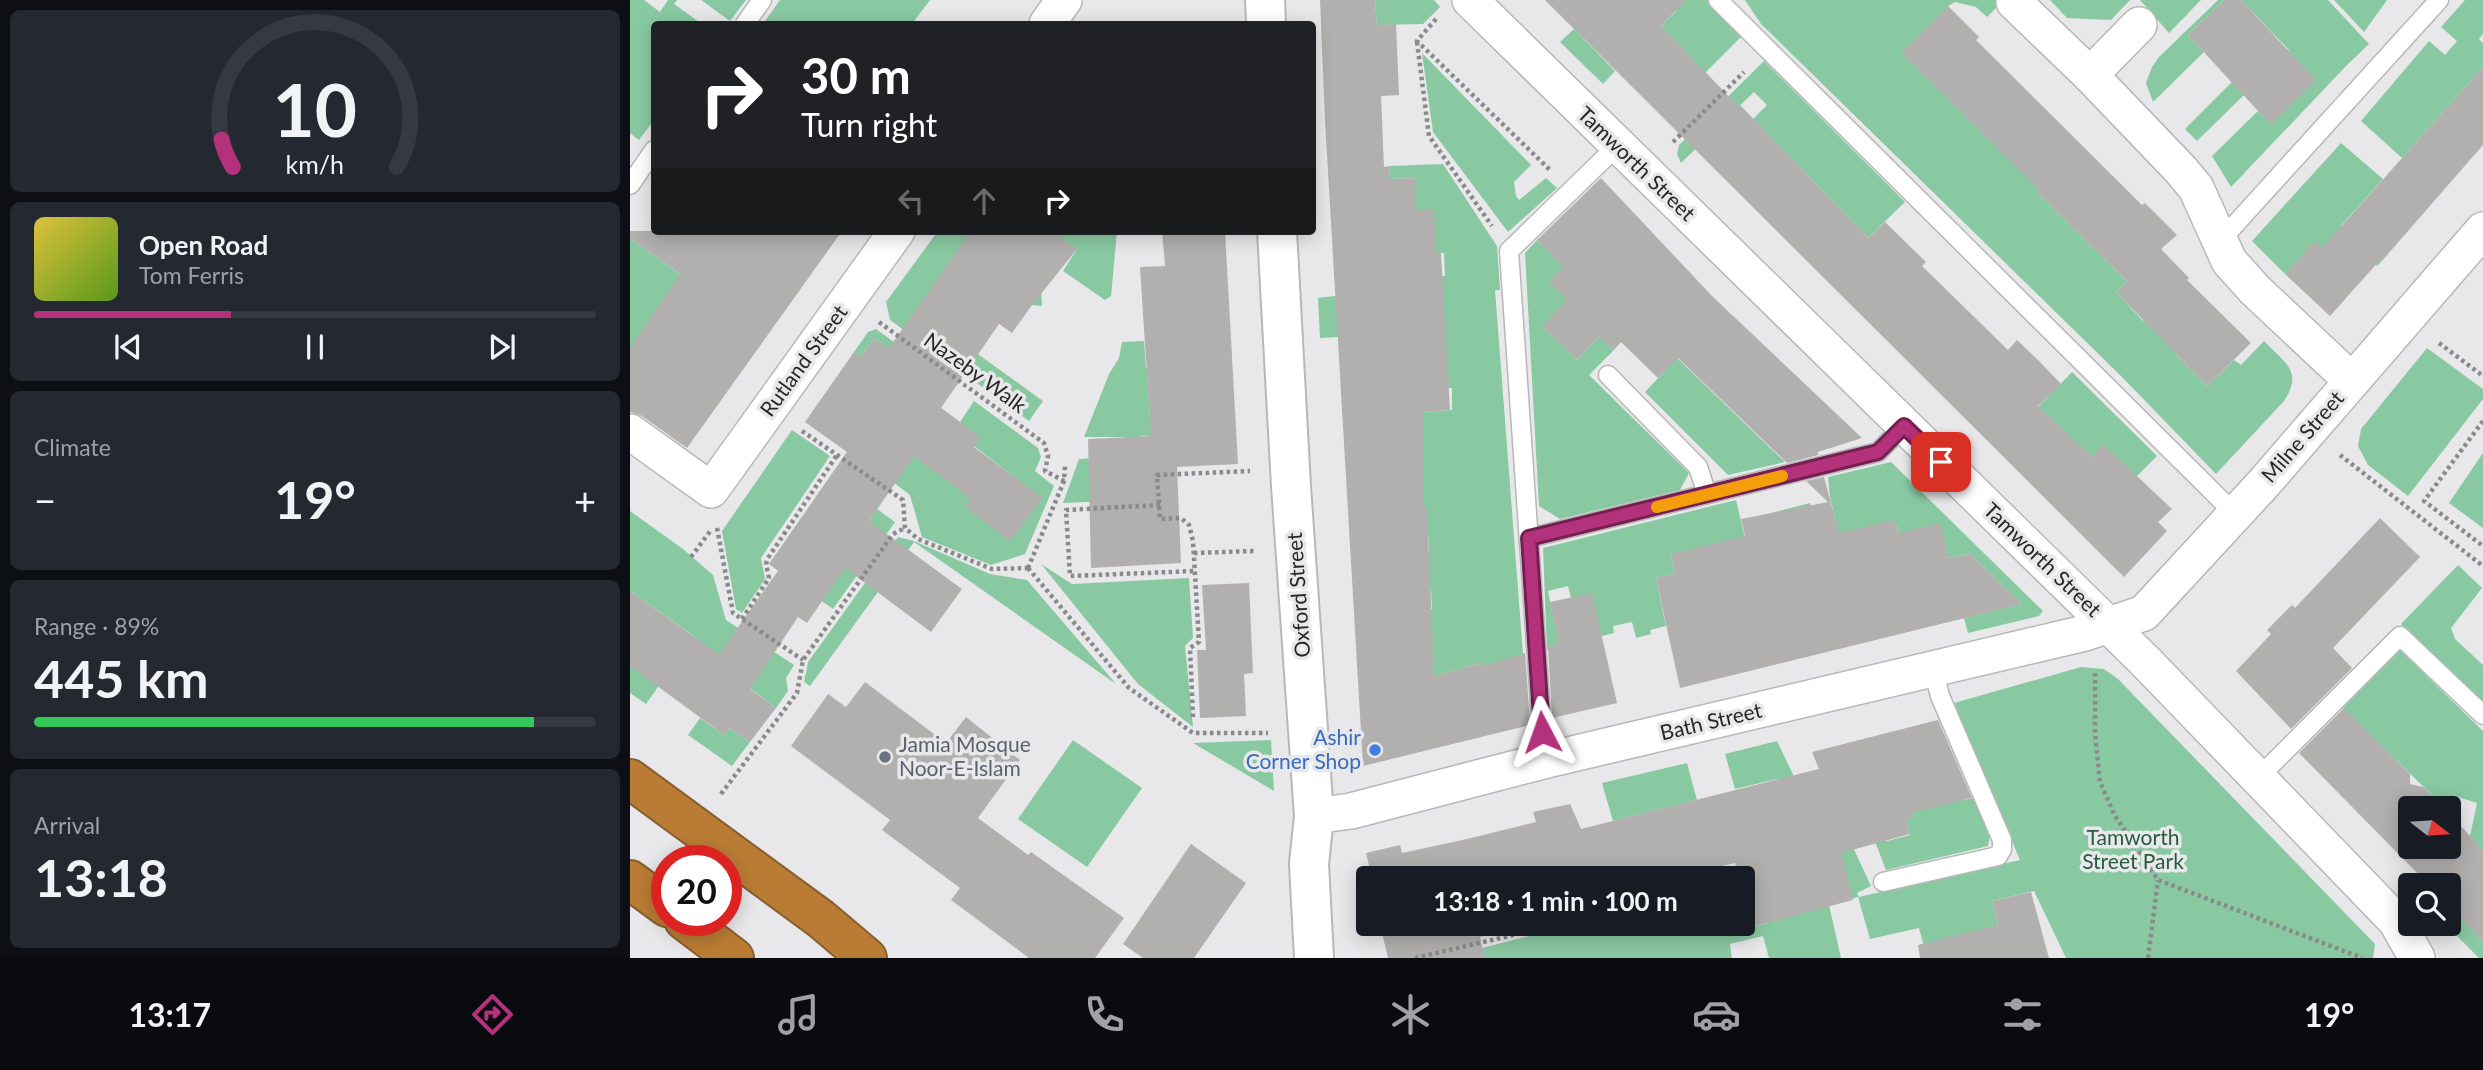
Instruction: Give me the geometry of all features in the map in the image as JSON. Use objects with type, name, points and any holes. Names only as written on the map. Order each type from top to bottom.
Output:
[{"type":"highway","points":[[630,779],[821,919],[867,958]]},
{"type":"highway","points":[[630,880],[651,895]]},
{"type":"highway","points":[[705,936],[734,958]]},
{"type":"main road","points":[[1265,0],[1266,21]]},
{"type":"main road","name":"Oxford Street","points":[[1277,235],[1314,816],[1309,864],[1314,958]]},
{"type":"street","points":[[1048,21],[1064,0]]},
{"type":"street","points":[[2014,2],[2160,147],[2196,188],[2229,261],[2255,290],[2352,381]]},
{"type":"street","name":"Tamworth Street","points":[[1455,7],[1617,145],[2109,626],[2396,921],[2417,958]]},
{"type":"street","points":[[2090,75],[2139,25]]},
{"type":"street","name":"Milne Street","points":[[2109,626],[2141,615],[2235,514],[2483,230]]},
{"type":"street","name":"Rutland Street","points":[[630,432],[711,490],[894,235]]},
{"type":"street","name":"Bath Street","points":[[1314,816],[1351,811],[1547,760],[2109,626]]},
{"type":"lane","points":[[747,21],[762,0]]},
{"type":"lane","points":[[1718,0],[2235,514]]},
{"type":"lane","points":[[2221,240],[2439,0]]},
{"type":"lane","points":[[1547,760],[1542,732],[1510,251],[1617,145]]},
{"type":"lane","points":[[630,184],[651,154]]},
{"type":"lane","points":[[1608,375],[1698,467],[1707,494]]},
{"type":"lane","points":[[1529,538],[1878,452],[1904,426]]},
{"type":"lane","points":[[2257,779],[2400,636],[2483,715]]},
{"type":"lane","points":[[1883,882],[1998,856],[2002,849],[2002,840],[1940,696],[1933,669]]},
{"type":"path","points":[[1416,41],[1455,7]]},
{"type":"path","points":[[1416,41],[1571,190]]},
{"type":"path","points":[[1416,41],[1429,135],[1510,251]]},
{"type":"path","points":[[1684,131],[1745,71]]},
{"type":"path","name":"Nazeby Walk","points":[[848,299],[1044,443],[1048,456],[1045,471],[1064,481]]},
{"type":"path","points":[[2439,342],[2483,376]]},
{"type":"path","points":[[769,409],[903,500],[905,528],[918,539],[992,569],[1028,568]]},
{"type":"path","points":[[2483,421],[2424,501],[2483,546]]},
{"type":"path","points":[[742,619],[769,578],[766,564],[768,558],[838,455]]},
{"type":"path","points":[[2340,455],[2483,566]]},
{"type":"path","points":[[1028,568],[1064,481],[1065,466]]},
{"type":"path","points":[[1193,717],[1190,648],[1199,642],[1194,553],[1189,525],[1181,518],[1160,519],[1157,475],[1251,471]]},
{"type":"path","points":[[1160,505],[1066,510],[1069,576],[1195,570]]},
{"type":"path","points":[[691,557],[717,521],[716,534],[733,613],[803,660]]},
{"type":"path","points":[[696,827],[797,693],[803,660],[893,534],[905,528]]},
{"type":"path","points":[[1194,553],[1257,551]]},
{"type":"path","points":[[1028,568],[1129,688],[1193,733],[1308,730]]},
{"type":"path","points":[[2096,662],[2095,734],[2100,782],[2115,816],[2158,880],[2362,958]]},
{"type":"path","points":[[2148,958],[2158,880]]},
{"type":"path","points":[[1415,958],[1509,936]]},
{"type":"green space","points":[[630,0],[644,0],[660,12],[668,0],[677,0],[674,4],[698,21],[651,21],[651,124],[639,140],[630,133]]},
{"type":"green space","points":[[701,0],[746,0],[730,21]]},
{"type":"green space","points":[[780,0],[930,0],[914,21],[765,21]]},
{"type":"green space","points":[[1375,0],[1434,0],[1440,7],[1423,24],[1377,25]]},
{"type":"green space","points":[[1666,0],[1707,0],[1743,35],[1705,73],[1661,26],[1676,11]]},
{"type":"green space","points":[[1745,0],[2004,0],[1987,17],[1976,7],[1955,2],[1948,6],[2057,171],[2037,192],[2127,281],[2116,292],[2143,321],[2165,301],[2196,332],[2175,353],[2207,386],[2234,360],[2241,365],[2264,341],[2284,361],[2292,374],[2290,391],[2284,401],[2216,474],[2122,377],[1761,24]]},
{"type":"green space","points":[[2050,0],[2130,0],[2111,20],[2067,18]]},
{"type":"green space","points":[[2140,0],[2201,0],[2169,33]]},
{"type":"green space","points":[[2218,0],[2224,0],[2188,35],[2204,52],[2153,102],[2146,83],[2152,67]]},
{"type":"green space","points":[[2241,0],[2328,0],[2369,44],[2231,187],[2212,156],[2258,111],[2271,124],[2289,50]]},
{"type":"green space","points":[[2334,0],[2387,0],[2364,32]]},
{"type":"green space","points":[[2465,0],[2483,0],[2483,34],[2479,39],[2483,43],[2483,67],[2402,158],[2361,121],[2429,41],[2445,55],[2457,41],[2441,27]]},
{"type":"green space","points":[[1574,29],[1615,71],[1603,84],[1560,42]]},
{"type":"green space","points":[[1422,53],[1531,165],[1514,182],[1519,200],[1546,178],[1557,188],[1508,232],[1433,132]]},
{"type":"green space","points":[[1764,61],[1905,202],[1868,238],[1753,119],[1767,105],[1754,92],[1681,163],[1677,154],[1679,145]]},
{"type":"green space","points":[[2232,82],[2244,95],[2197,141],[2185,129]]},
{"type":"green space","points":[[2341,143],[2383,179],[2341,226],[2381,262],[2377,266],[2344,237],[2328,254],[2315,242],[2285,274],[2252,241]]},
{"type":"green space","points":[[1443,164],[1497,246],[1500,290],[1495,290],[1523,654],[1486,677],[1482,663],[1424,679],[1410,611],[1432,609],[1431,591],[1408,592],[1429,550],[1428,534],[1404,506],[1408,413],[1452,410],[1452,388],[1448,388],[1397,278],[1445,276],[1444,253],[1334,259],[1434,222],[1434,209],[1416,209],[1416,178],[1390,179],[1389,166]]},
{"type":"green space","points":[[935,235],[968,235],[1041,288],[1042,306],[1032,305],[939,326],[1043,401],[1029,421],[890,320],[886,302]]},
{"type":"green space","points":[[1057,235],[1117,235],[1111,296],[1105,300],[1063,271],[1077,249]]},
{"type":"green space","points":[[630,238],[684,277],[630,390]]},
{"type":"green space","points":[[1537,240],[1550,253],[1578,253],[1549,282],[1610,335],[1604,341],[1614,350],[1589,375],[1689,473],[1680,490],[1560,519],[1539,506],[1525,253]],"holes":[[[1542,326],[1602,334],[1577,360]]]},
{"type":"green space","points":[[1335,296],[1396,334],[1320,338],[1318,298]]},
{"type":"green space","points":[[876,329],[935,372],[930,378],[874,338],[861,357],[854,352],[868,332]]},
{"type":"green space","points":[[1144,341],[1146,368],[1168,367],[1168,371],[1147,372],[1150,419],[1172,435],[1140,436],[1154,499],[1063,503],[1079,459],[1128,456],[1126,437],[1084,437],[1109,374],[1119,358],[1122,342]]},
{"type":"green space","points":[[2427,348],[2483,389],[2483,399],[2408,496],[2368,465],[2358,446],[2361,429]]},
{"type":"green space","points":[[1677,358],[1785,462],[1728,475],[1645,392]]},
{"type":"green space","points":[[2072,372],[2157,456],[2124,489],[2103,445],[2092,457],[2036,409]]},
{"type":"green space","points":[[879,383],[1017,479],[974,446],[960,422],[974,401],[1038,448],[1041,457],[1035,471],[1054,486],[1025,554],[991,565],[922,537],[910,495],[838,441]]},
{"type":"green space","points":[[792,430],[830,456],[761,558],[765,579],[742,613],[736,609],[722,531]]},
{"type":"green space","points":[[2483,453],[2483,528],[2449,503]]},
{"type":"green space","points":[[1891,462],[2043,611],[2039,616],[1968,633],[1964,618],[2022,604],[1970,554],[1948,558],[1939,524],[1907,566],[1895,521],[1877,571],[1671,554],[1675,573],[1656,578],[1666,626],[1650,630],[1651,634],[1636,638],[1632,622],[1613,626],[1614,633],[1602,636],[1571,598],[1568,586],[1548,591],[1560,647],[1547,650],[1543,548],[1736,500],[1749,555],[1764,515],[1810,503],[1818,535],[1838,531],[1828,477]]},
{"type":"green space","points":[[877,509],[895,522],[833,609],[806,590],[862,532]]},
{"type":"green space","points":[[630,511],[683,549],[713,575],[726,620],[794,665],[786,678],[788,691],[776,708],[690,643],[694,636],[630,591]]},
{"type":"green space","points":[[898,537],[914,541],[990,574],[1027,580],[1116,684],[914,542],[810,686],[804,682],[808,662]]},
{"type":"green space","points":[[1041,564],[1072,584],[1189,578],[1193,638],[1185,646],[1193,727],[1138,684]]},
{"type":"green space","points":[[2458,565],[2482,588],[2451,628],[2455,639],[2483,665],[2483,703],[2401,624]]},
{"type":"green space","points":[[2400,650],[2483,731],[2483,850],[2470,836],[2477,803],[2461,796],[2433,796],[2343,708]]},
{"type":"green space","points":[[630,653],[668,673],[646,704],[630,693]]},
{"type":"green space","name":"Tamworth Street Park","points":[[2081,667],[2104,669],[2118,679],[2375,944],[2373,958],[2066,958],[2034,891],[1992,901],[2006,958],[1927,958],[1919,928],[1870,939],[1858,897],[1829,905],[1841,958],[1769,958],[1763,936],[1730,944],[1732,958],[1485,958],[1482,948],[1529,936],[1755,936],[1755,926],[1768,923],[1786,812],[1777,779],[1735,789],[1725,754],[1777,741],[1798,785],[1852,845],[1871,886],[1857,893],[1859,897],[2020,860],[1954,703]]},
{"type":"green space","points":[[700,718],[724,735],[729,728],[750,742],[732,766],[688,735]]},
{"type":"green space","points":[[1073,740],[1142,788],[1087,867],[1018,819]]},
{"type":"green space","points":[[1271,740],[1274,791],[1193,743]]},
{"type":"green space","points":[[1687,763],[1697,800],[1613,821],[1602,783]]},
{"type":"green space","points":[[1974,798],[1990,835],[1988,846],[1886,870],[1874,839],[1887,841],[1910,835],[1906,820],[1913,817],[1909,800]]},
{"type":"green space","points":[[2461,920],[2483,941],[2483,958],[2479,958],[2457,936],[2461,936]]},
{"type":"building","points":[[1320,0],[1375,0],[1377,25],[1396,24],[1399,95],[1381,96],[1384,167],[1389,166],[1390,179],[1416,178],[1416,209],[1434,209],[1436,253],[1441,253],[1450,410],[1424,412],[1424,505],[1428,534],[1434,676],[1482,663],[1483,666],[1525,653],[1530,723],[1363,766],[1325,121]]},
{"type":"building","points":[[1545,0],[1686,0],[1661,26],[1868,238],[1885,222],[1926,262],[1922,266],[2008,350],[2017,340],[2039,361],[2061,384],[2038,406],[2092,457],[2103,444],[2172,509],[2158,522],[2167,531],[2124,577]]},
{"type":"building","points":[[2224,0],[2241,0],[2316,80],[2271,125],[2188,35]]},
{"type":"building","points":[[1948,6],[1979,37],[1976,40],[2142,205],[2145,203],[2177,235],[2161,249],[2189,278],[2187,280],[2251,343],[2207,386],[2116,292],[2127,281],[2037,192],[2039,189],[1901,53]]},
{"type":"building","points":[[2483,67],[2483,145],[2330,316],[2285,274],[2315,241],[2322,248]]},
{"type":"building","points":[[1601,178],[1712,296],[1862,438],[1818,452],[1818,455],[1787,463],[1678,358],[1658,378],[1621,342],[1614,350],[1599,337],[1577,360],[1557,341],[1542,326],[1567,300],[1549,282],[1563,267],[1537,240]]},
{"type":"building","points":[[630,231],[651,231],[651,235],[839,235],[687,448],[642,416],[630,412],[630,348],[680,274],[630,238]]},
{"type":"building","points":[[968,235],[1058,235],[1077,249],[1012,333],[999,324],[941,408],[981,437],[974,447],[1043,498],[1010,541],[965,507],[971,499],[914,456],[869,521],[962,589],[931,632],[845,568],[807,623],[798,617],[750,689],[776,708],[750,742],[729,728],[724,735],[630,666],[630,591],[719,654],[778,571],[769,564],[847,452],[805,422],[854,352],[861,357],[874,338],[889,348]]},
{"type":"building","points":[[1162,235],[1225,235],[1238,464],[1177,467],[1181,563],[1091,568],[1088,439],[1151,436],[1140,267],[1165,266]]},
{"type":"building","points":[[1824,477],[1839,533],[1895,520],[1898,533],[1940,523],[1948,558],[1970,554],[2022,604],[1680,688],[1656,578],[1675,573],[1671,554],[1745,536],[1741,519],[1828,502],[1806,481]]},
{"type":"building","points":[[2380,518],[2420,557],[2333,648],[2352,668],[2291,729],[2236,671],[2271,634],[2267,630],[2292,605],[2295,608]]},
{"type":"building","points":[[1249,583],[1253,673],[1244,674],[1246,716],[1200,718],[1197,650],[1206,650],[1202,585]]},
{"type":"building","points":[[1592,593],[1617,703],[1552,718],[1548,646],[1559,643],[1550,602]]},
{"type":"building","points":[[865,682],[946,743],[966,717],[1020,760],[978,818],[1028,855],[1031,852],[1124,918],[1095,958],[1029,958],[951,900],[960,888],[882,830],[890,820],[791,746],[828,694],[846,707]]},
{"type":"building","points":[[2344,708],[2410,774],[2410,784],[2423,787],[2432,796],[2398,796],[2398,854],[2299,753]]},
{"type":"building","points":[[1938,720],[1972,798],[1912,813],[1913,817],[1906,820],[1910,834],[1841,853],[1853,900],[1755,926],[1755,866],[1736,866],[1735,863],[1722,866],[1369,866],[1366,853],[1400,845],[1402,853],[1467,839],[1536,822],[1533,812],[1570,804],[1581,829],[1819,769],[1812,752]]},
{"type":"building","points":[[2461,826],[2483,850],[2483,941],[2461,919],[2461,873],[2417,873],[2403,859],[2461,859]]},
{"type":"building","points":[[1191,844],[1246,883],[1194,958],[1143,958],[1123,944]]},
{"type":"building","points":[[2031,892],[2049,958],[1920,958],[1918,945],[1998,925],[1992,901]]},
{"type":"building","points":[[1383,936],[1484,936],[1480,937],[1485,958],[1388,958]]},
{"type":"slow traffic","points":[[1657,507],[1782,476]]},
{"type":"place","name":"Ashir Corner Shop","points":[[1375,750]]},
{"type":"place","name":"Jamia Mosque Noor-E-Islam","points":[[885,757]]},
{"type":"route","points":[[1542,732],[1529,538],[1878,452],[1904,426],[1941,462]]}]
